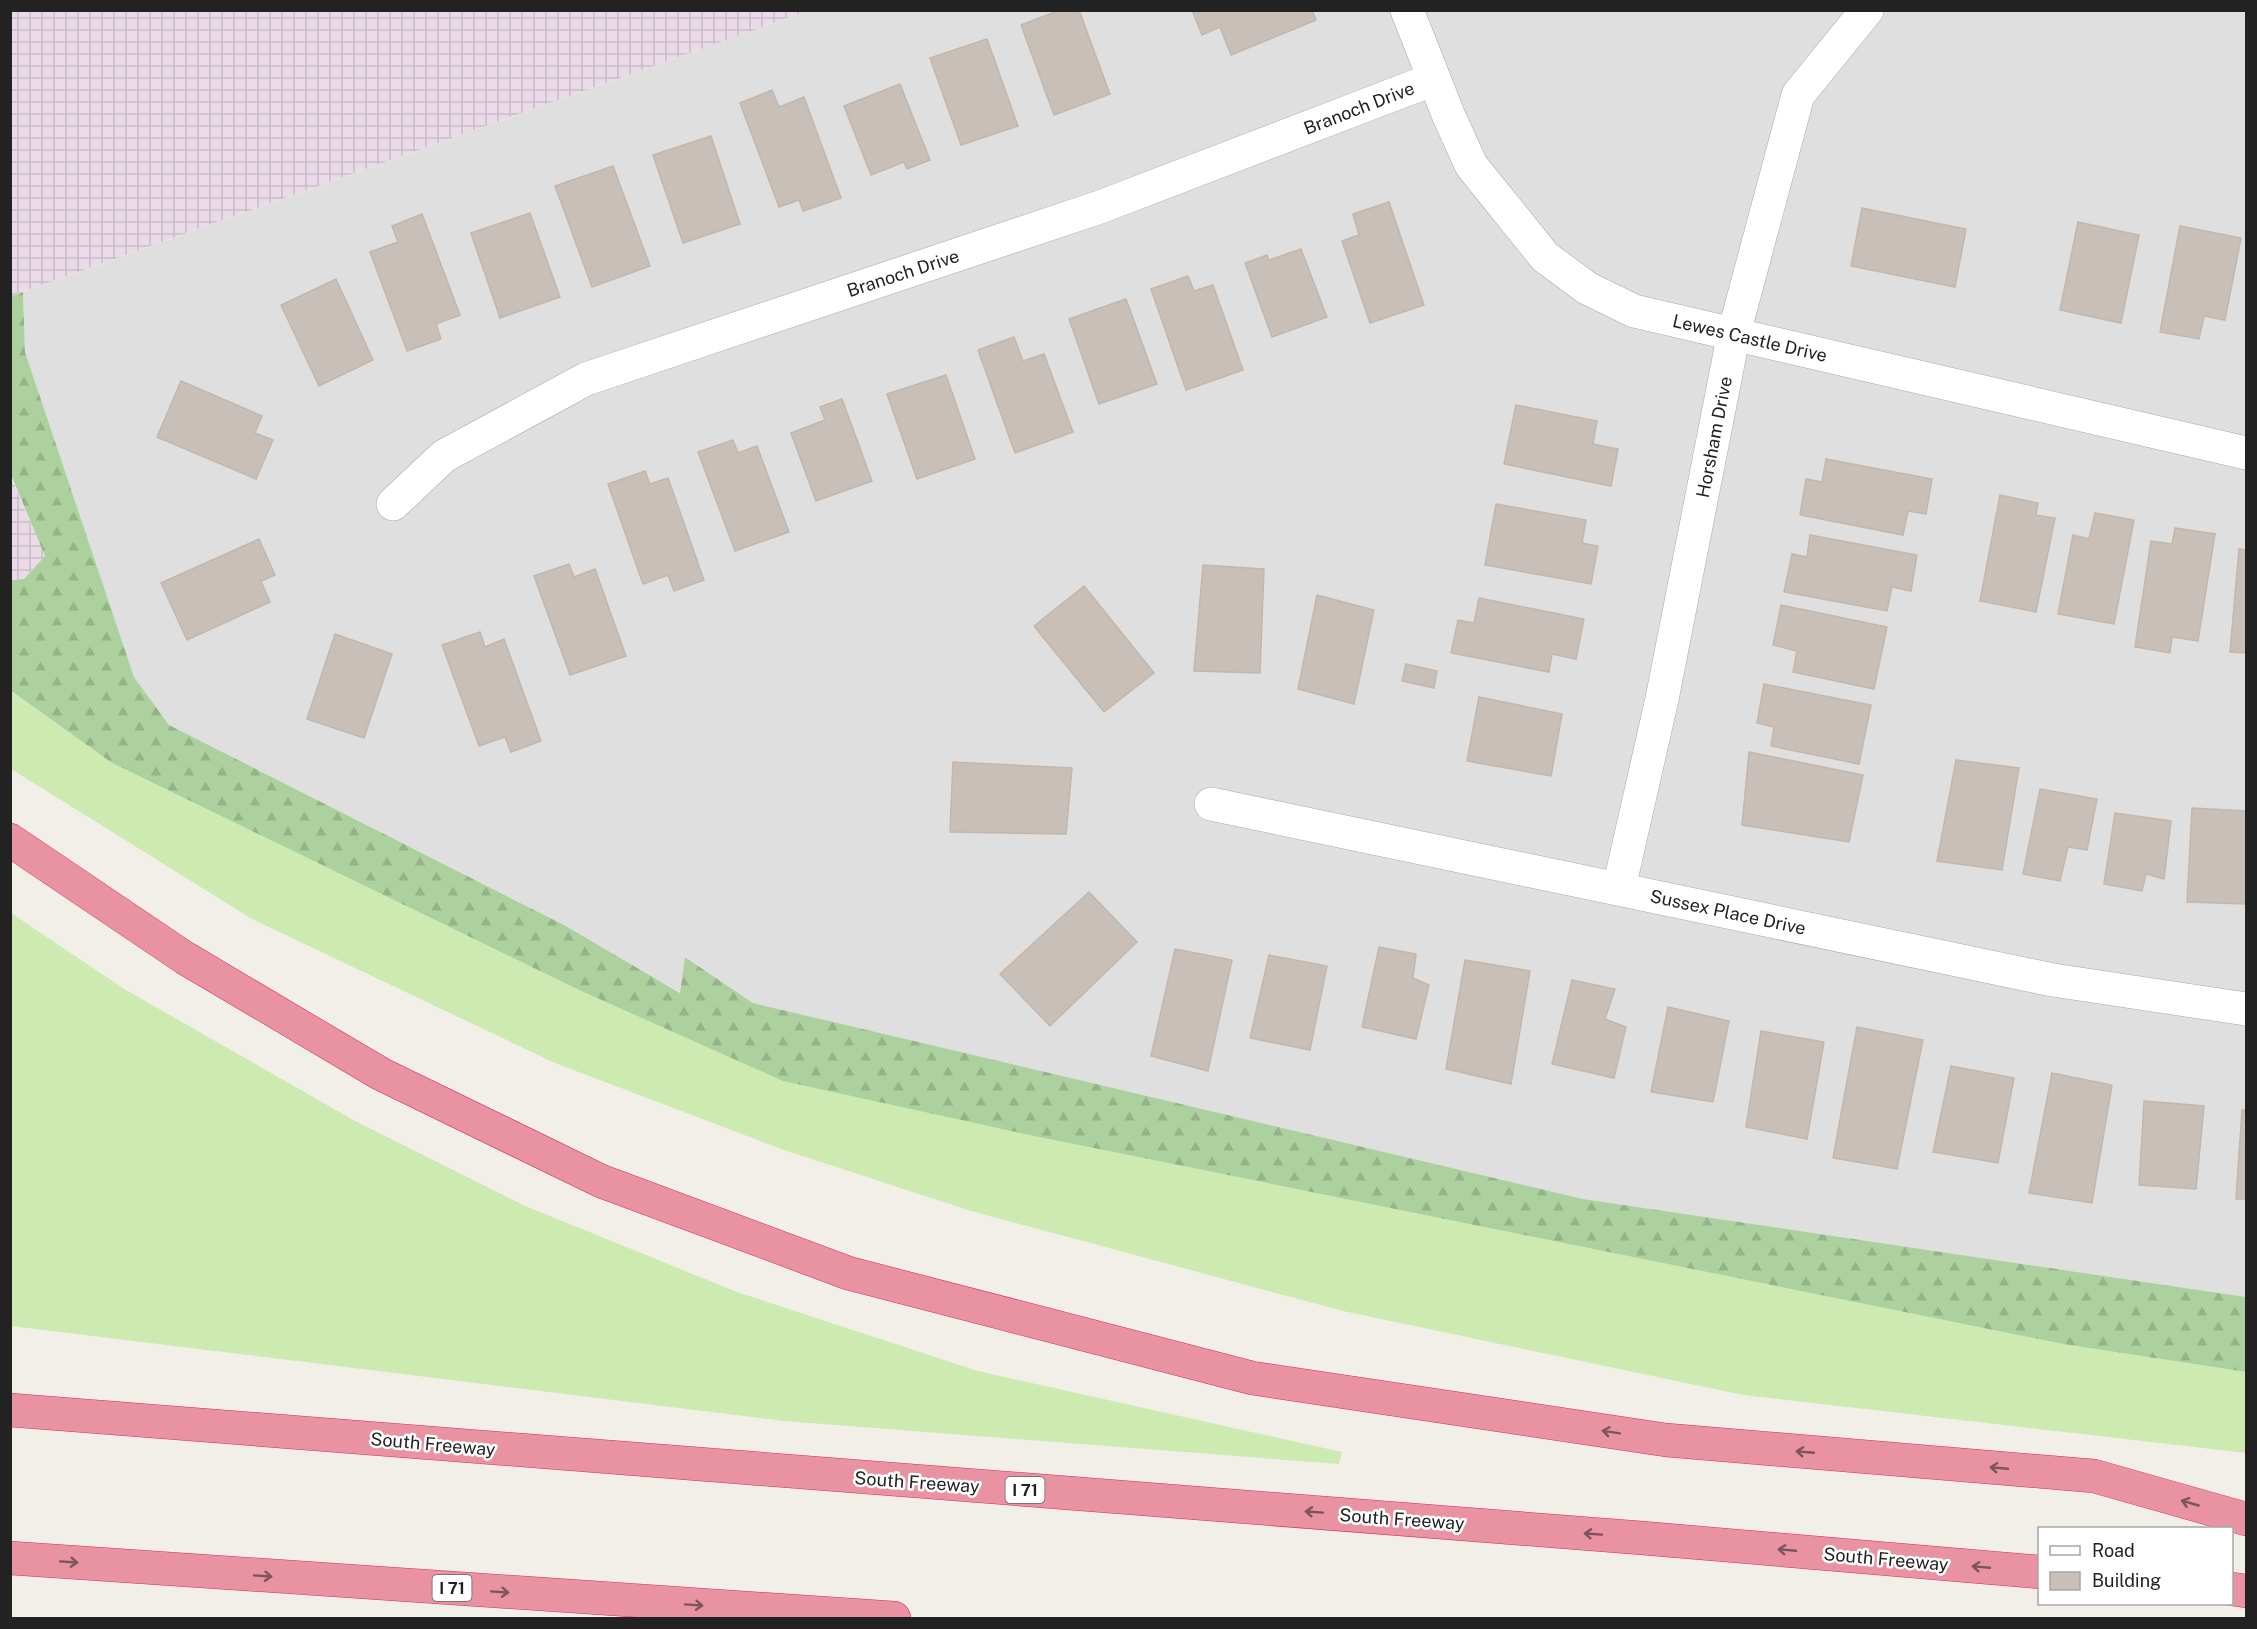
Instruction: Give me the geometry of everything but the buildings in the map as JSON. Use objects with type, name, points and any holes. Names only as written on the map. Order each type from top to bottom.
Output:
[{"type":"highway","points":[[10,840],[185,958],[381,1074],[601,1181],[848,1273],[1251,1378],[1666,1440],[2094,1476],[2247,1519]]},
{"type":"highway","name":"South Freeway","points":[[10,1410],[1642,1538],[2038,1572]]},
{"type":"highway","name":"I 71","points":[[10,1558],[894,1618]]},
{"type":"street","name":"Lewes Castle Drive","points":[[1407,10],[1471,165],[1545,256],[1587,288],[1634,311],[2247,453]]},
{"type":"street","name":"Horsham Drive","points":[[1618,888],[1662,699],[1734,333],[1798,95],[1867,10]]},
{"type":"street","name":"Branoch Drive","points":[[393,504],[444,456],[586,379],[1100,207],[1434,79]]},
{"type":"street","name":"Sussex Place Drive","points":[[1211,804],[2053,980],[2247,1009]]},
{"type":"shaded area","points":[[11,10],[807,11],[11,296]]},
{"type":"shaded area","points":[[807,11],[2246,11],[2246,1297],[1583,1199],[753,1003],[686,957],[681,993],[566,926],[169,725],[134,677],[25,352],[23,292]]},
{"type":"shaded area","points":[[10,475],[45,556],[24,579],[11,580]]},
{"type":"green space","points":[[23,292],[25,352],[134,677],[169,725],[566,926],[680,993],[685,957],[753,1003],[1583,1199],[2246,1297],[2246,1372],[2063,1344],[1039,1137],[783,1081],[577,989],[112,763],[11,691],[11,580],[24,579],[45,556],[11,475],[11,296]]},
{"type":"green space","points":[[10,691],[112,763],[577,989],[1039,1137],[2063,1344],[2246,1372],[2246,1453],[1743,1395],[1343,1311],[971,1211],[781,1149],[555,1063],[252,919],[11,769]]},
{"type":"green space","points":[[11,913],[126,990],[355,1121],[523,1205],[737,1292],[978,1371],[1342,1452],[1339,1464],[784,1421],[11,1326]]}]
